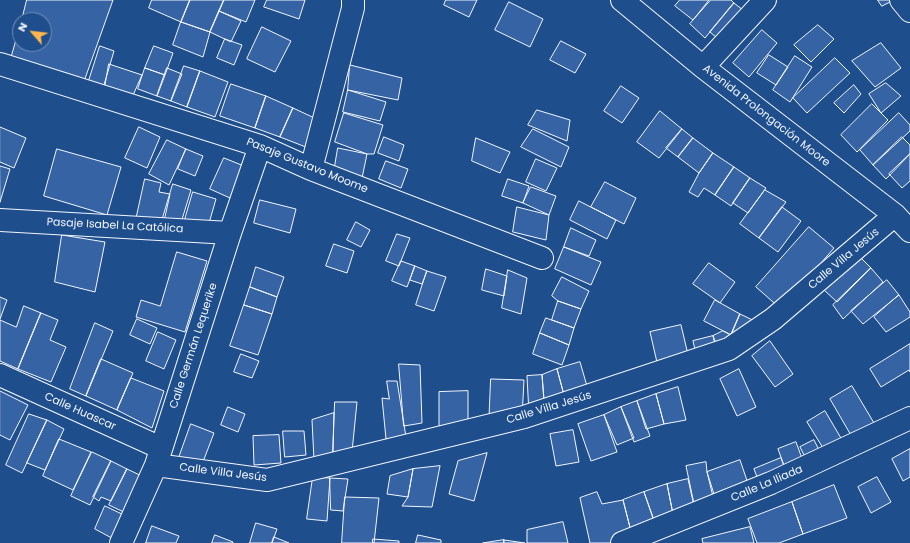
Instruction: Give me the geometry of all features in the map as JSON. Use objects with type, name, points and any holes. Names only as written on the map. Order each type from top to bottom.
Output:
[{"type":"street","points":[[311,169],[353,8],[353,0]]},
{"type":"street","name":"Avenida Prolongación Moore","points":[[622,0],[702,67],[895,215],[910,231]]},
{"type":"street","points":[[702,67],[765,0]]},
{"type":"street","points":[[901,0],[910,11]]},
{"type":"street","name":"Pasaje Gustavo Moome","points":[[0,64],[260,146],[311,169],[542,258]]},
{"type":"street","name":"Calle Germán Lequerike","points":[[121,543],[159,457],[230,233],[260,146]]},
{"type":"street","name":"Calle Villa Jesús","points":[[159,457],[267,480],[524,417],[729,349],[773,319],[895,215]]},
{"type":"street","name":"Pasaje Isabel La Católica","points":[[0,220],[230,233]]},
{"type":"street","name":"Calle Huascar","points":[[0,375],[159,457]]},
{"type":"street","name":"Calle La Iliada","points":[[622,543],[771,483],[910,418]]},
{"type":"building","points":[[27,0],[113,0],[82,87],[9,64],[12,52],[52,52],[52,12],[24,12]]},
{"type":"building","points":[[152,0],[190,0],[181,22],[149,8]]},
{"type":"building","points":[[190,0],[224,0],[210,32],[181,22]]},
{"type":"building","points":[[224,0],[255,0],[246,22],[219,11]]},
{"type":"building","points":[[267,0],[305,0],[299,19],[264,7]]},
{"type":"building","points":[[446,0],[477,0],[469,17],[444,5]]},
{"type":"building","points":[[680,0],[709,0],[693,20],[675,6]]},
{"type":"building","points":[[711,0],[731,0],[734,3],[705,38],[690,24]]},
{"type":"building","points":[[878,0],[894,0],[882,6]]},
{"type":"building","points":[[509,2],[543,19],[530,47],[495,30]]},
{"type":"building","points":[[734,3],[748,14],[724,44],[710,32]]},
{"type":"building","points":[[219,11],[241,21],[231,42],[210,32]]},
{"type":"building","points":[[181,22],[210,32],[203,57],[173,45]]},
{"type":"building","points":[[818,25],[834,39],[811,62],[794,45]]},
{"type":"building","points":[[262,27],[291,41],[275,72],[247,59]]},
{"type":"building","points":[[762,30],[777,43],[749,77],[733,63]]},
{"type":"building","points":[[225,39],[242,45],[234,65],[217,58]]},
{"type":"building","points":[[561,41],[586,54],[575,73],[550,60]]},
{"type":"building","points":[[881,43],[901,68],[875,87],[852,61]]},
{"type":"building","points":[[100,46],[114,51],[101,95],[86,90]]},
{"type":"building","points":[[154,46],[173,53],[165,75],[145,68]]},
{"type":"building","points":[[769,55],[788,67],[776,85],[757,73]]},
{"type":"building","points":[[795,56],[812,67],[790,102],[773,90]]},
{"type":"building","points":[[835,58],[850,73],[807,113],[793,98]]},
{"type":"building","points":[[109,64],[142,75],[130,102],[104,93]]},
{"type":"building","points":[[350,65],[402,78],[398,100],[348,90]]},
{"type":"building","points":[[184,66],[200,71],[187,107],[171,101]]},
{"type":"building","points":[[145,68],[165,75],[157,96],[138,89]]},
{"type":"building","points":[[167,68],[182,74],[171,101],[157,96]]},
{"type":"building","points":[[200,71],[228,82],[215,117],[187,107]]},
{"type":"building","points":[[886,83],[901,96],[881,113],[869,94]]},
{"type":"building","points":[[231,84],[266,96],[255,128],[220,116]]},
{"type":"building","points":[[854,85],[861,94],[844,113],[834,103]]},
{"type":"building","points":[[621,86],[639,98],[622,123],[604,111]]},
{"type":"building","points":[[348,90],[386,102],[380,121],[343,112]]},
{"type":"building","points":[[266,96],[293,108],[280,137],[255,128]]},
{"type":"building","points":[[872,104],[888,120],[857,152],[841,135]]},
{"type":"building","points":[[293,108],[323,122],[311,149],[280,137]]},
{"type":"building","points":[[537,110],[570,120],[567,141],[528,125]]},
{"type":"building","points":[[660,111],[682,129],[659,158],[637,142]]},
{"type":"building","points":[[344,113],[383,125],[374,154],[367,154],[335,142]]},
{"type":"building","points":[[899,113],[910,125],[910,131],[873,165],[860,150]]},
{"type":"building","points":[[0,127],[26,138],[14,168],[0,162]]},
{"type":"building","points":[[139,127],[160,137],[147,168],[125,158]]},
{"type":"building","points":[[533,129],[569,147],[561,167],[521,147]]},
{"type":"building","points":[[682,129],[693,138],[678,157],[666,148]]},
{"type":"building","points":[[384,137],[404,145],[399,161],[378,153]]},
{"type":"building","points":[[902,137],[910,145],[910,154],[886,179],[873,165]]},
{"type":"building","points":[[476,138],[510,152],[500,173],[472,161]]},
{"type":"building","points":[[693,138],[713,153],[699,173],[678,157]]},
{"type":"building","points":[[167,140],[186,149],[169,185],[149,174]]},
{"type":"building","points":[[338,148],[367,154],[361,183],[333,178]]},
{"type":"building","points":[[57,149],[121,167],[107,215],[44,196]]},
{"type":"building","points":[[186,149],[203,156],[195,176],[178,169]]},
{"type":"building","points":[[713,153],[734,167],[715,195],[704,188],[698,197],[689,192],[699,173]]},
{"type":"building","points":[[910,154],[910,181],[902,188],[889,174]]},
{"type":"building","points":[[224,158],[244,166],[230,198],[210,189]]},
{"type":"building","points":[[536,159],[557,168],[546,191],[526,182]]},
{"type":"building","points":[[386,161],[408,169],[401,188],[379,179]]},
{"type":"building","points":[[0,166],[10,169],[0,202]]},
{"type":"building","points":[[734,167],[750,178],[731,206],[715,195]]},
{"type":"building","points":[[750,178],[766,188],[748,213],[733,203]]},
{"type":"building","points":[[145,179],[161,183],[159,192],[170,194],[163,226],[136,220]]},
{"type":"building","points":[[508,179],[529,186],[523,203],[502,196]]},
{"type":"building","points":[[605,182],[636,198],[624,224],[591,207]]},
{"type":"building","points":[[173,184],[191,190],[180,226],[162,221]]},
{"type":"building","points":[[531,187],[556,196],[549,215],[523,203]]},
{"type":"building","points":[[765,190],[786,202],[759,238],[740,224]]},
{"type":"building","points":[[193,192],[216,199],[207,230],[184,223]]},
{"type":"building","points":[[260,200],[296,209],[290,233],[254,223]]},
{"type":"building","points":[[579,201],[616,220],[607,239],[570,220]]},
{"type":"building","points":[[517,207],[549,215],[546,240],[513,232]]},
{"type":"building","points":[[782,207],[801,221],[778,252],[759,238]]},
{"type":"building","points":[[356,222],[370,230],[361,247],[347,240]]},
{"type":"building","points":[[809,227],[834,248],[781,309],[756,287]]},
{"type":"building","points":[[571,228],[596,240],[589,256],[564,247]]},
{"type":"building","points":[[397,234],[410,238],[399,266],[386,261]]},
{"type":"building","points":[[62,235],[105,242],[95,292],[55,282]]},
{"type":"building","points":[[334,244],[354,251],[347,273],[326,266]]},
{"type":"building","points":[[564,247],[601,262],[591,285],[555,269]]},
{"type":"building","points":[[177,252],[207,261],[185,332],[136,317],[141,300],[160,306]]},
{"type":"building","points":[[857,254],[871,268],[837,302],[823,289]]},
{"type":"building","points":[[401,261],[415,266],[407,287],[392,281]]},
{"type":"building","points":[[709,263],[735,282],[720,303],[693,284]]},
{"type":"building","points":[[415,266],[427,271],[422,284],[410,280]]},
{"type":"building","points":[[256,267],[284,277],[277,297],[250,287]]},
{"type":"building","points":[[871,268],[883,282],[843,319],[833,305]]},
{"type":"building","points":[[486,269],[507,276],[504,296],[482,290]]},
{"type":"building","points":[[508,270],[527,278],[521,314],[502,308]]},
{"type":"building","points":[[427,271],[446,277],[434,311],[416,305]]},
{"type":"building","points":[[562,277],[589,291],[581,309],[558,301],[552,296]]},
{"type":"building","points":[[887,280],[899,295],[863,324],[851,311]]},
{"type":"building","points":[[250,287],[277,297],[272,314],[244,305]]},
{"type":"building","points":[[899,295],[910,312],[910,317],[886,332],[874,317]]},
{"type":"building","points":[[0,297],[7,300],[0,319]]},
{"type":"building","points":[[715,300],[740,314],[731,335],[704,321]]},
{"type":"building","points":[[558,301],[581,309],[574,328],[552,320]]},
{"type":"building","points":[[244,305],[272,314],[258,355],[230,346]]},
{"type":"building","points":[[24,306],[41,313],[18,369],[0,361],[0,320],[16,327]]},
{"type":"building","points":[[41,313],[58,320],[50,340],[66,347],[51,382],[18,369]]},
{"type":"building","points":[[740,314],[763,325],[754,346],[731,335]]},
{"type":"building","points":[[546,318],[574,328],[569,345],[540,333]]},
{"type":"building","points":[[137,319],[157,328],[150,344],[130,335]]},
{"type":"building","points":[[95,323],[113,331],[86,396],[70,389]]},
{"type":"building","points":[[681,325],[690,363],[659,371],[650,332]]},
{"type":"building","points":[[723,331],[735,337],[722,356],[713,336]]},
{"type":"building","points":[[158,332],[176,340],[164,369],[146,361]]},
{"type":"building","points":[[540,333],[569,345],[562,365],[533,354]]},
{"type":"building","points":[[713,336],[718,358],[698,363],[693,341]]},
{"type":"building","points":[[770,341],[793,374],[775,387],[752,356]]},
{"type":"building","points":[[910,344],[910,372],[909,370],[881,387],[870,369]]},
{"type":"building","points":[[241,354],[259,361],[252,378],[234,372]]},
{"type":"building","points":[[101,359],[133,373],[117,410],[86,396]]},
{"type":"building","points":[[580,362],[591,400],[567,406],[557,369]]},
{"type":"building","points":[[399,364],[420,365],[422,423],[404,426]]},
{"type":"building","points":[[557,369],[567,406],[545,413],[542,375]]},
{"type":"building","points":[[739,369],[756,407],[737,416],[720,379]]},
{"type":"building","points":[[542,375],[545,413],[529,414],[527,376]]},
{"type":"building","points":[[131,378],[164,391],[152,428],[117,410]]},
{"type":"building","points":[[491,379],[524,380],[522,418],[489,426]]},
{"type":"building","points":[[387,381],[397,381],[406,437],[386,439],[382,398],[389,399]]},
{"type":"building","points":[[852,386],[874,423],[852,437],[830,399]]},
{"type":"building","points":[[678,387],[686,420],[664,424],[656,394]]},
{"type":"building","points":[[0,391],[28,405],[10,440],[0,435]]},
{"type":"building","points":[[468,391],[468,431],[439,432],[439,392]]},
{"type":"building","points":[[656,394],[664,424],[646,429],[637,401]]},
{"type":"building","points":[[637,401],[650,436],[634,442],[621,407]]},
{"type":"building","points":[[335,402],[357,402],[352,452],[333,453]]},
{"type":"building","points":[[228,407],[245,414],[238,432],[221,425]]},
{"type":"building","points":[[621,407],[634,438],[617,445],[604,415]]},
{"type":"building","points":[[825,411],[848,450],[831,461],[807,422]]},
{"type":"building","points":[[334,413],[333,453],[314,460],[312,420]]},
{"type":"building","points":[[29,414],[47,420],[22,473],[6,465]]},
{"type":"building","points":[[604,415],[617,452],[591,461],[578,424]]},
{"type":"building","points":[[47,420],[64,429],[45,470],[27,463]]},
{"type":"building","points":[[191,424],[214,433],[198,475],[176,466]]},
{"type":"building","points":[[573,430],[579,462],[556,466],[550,434]]},
{"type":"building","points":[[283,431],[304,431],[306,455],[285,457]]},
{"type":"building","points":[[279,435],[281,463],[254,465],[253,436]]},
{"type":"building","points":[[59,439],[91,452],[73,490],[43,476]]},
{"type":"building","points":[[814,440],[825,462],[811,469],[800,447]]},
{"type":"building","points":[[796,442],[808,475],[790,482],[778,449]]},
{"type":"building","points":[[910,449],[910,477],[903,481],[892,459]]},
{"type":"building","points":[[92,452],[111,461],[90,505],[71,496]]},
{"type":"building","points":[[487,453],[474,501],[449,494],[458,461]]},
{"type":"building","points":[[781,458],[790,482],[763,493],[754,469]]},
{"type":"building","points":[[740,460],[753,498],[719,510],[707,472]]},
{"type":"building","points":[[111,461],[127,469],[111,501],[101,497],[99,501],[93,497]]},
{"type":"building","points":[[706,462],[717,513],[697,518],[686,466]]},
{"type":"building","points":[[440,466],[432,507],[402,506],[408,497],[413,469]]},
{"type":"building","points":[[127,469],[146,478],[128,514],[109,505]]},
{"type":"building","points":[[413,469],[408,497],[387,494],[390,476]]},
{"type":"building","points":[[313,477],[330,478],[327,521],[307,519]]},
{"type":"building","points":[[877,477],[891,502],[871,513],[858,487]]},
{"type":"building","points":[[330,478],[348,479],[343,511],[331,510]]},
{"type":"building","points":[[688,479],[698,524],[676,529],[667,484]]},
{"type":"building","points":[[667,484],[676,529],[657,530],[644,492]]},
{"type":"building","points":[[834,485],[847,518],[803,534],[792,502]]},
{"type":"building","points":[[597,492],[602,504],[623,500],[634,543],[590,543],[580,498]]},
{"type":"building","points":[[644,492],[659,534],[634,543],[623,500]]},
{"type":"building","points":[[345,497],[379,498],[374,543],[342,543]]},
{"type":"building","points":[[792,502],[803,534],[779,543],[757,543],[748,519]]},
{"type":"building","points":[[105,506],[126,516],[121,543],[95,529]]},
{"type":"building","points":[[563,522],[568,543],[527,543],[527,530]]},
{"type":"building","points":[[256,523],[277,529],[272,543],[250,543]]},
{"type":"building","points":[[152,526],[179,536],[176,543],[146,543]]},
{"type":"building","points":[[750,527],[754,543],[703,543],[702,539]]},
{"type":"building","points":[[215,535],[233,542],[233,543],[212,543]]},
{"type":"building","points":[[418,535],[441,540],[441,543],[416,543]]},
{"type":"building","points":[[274,537],[289,543],[272,543]]},
{"type":"building","points":[[373,539],[399,541],[399,543],[373,543]]},
{"type":"building","points":[[504,540],[504,543],[483,543]]},
{"type":"building","points":[[504,540],[525,543],[504,543]]}]
